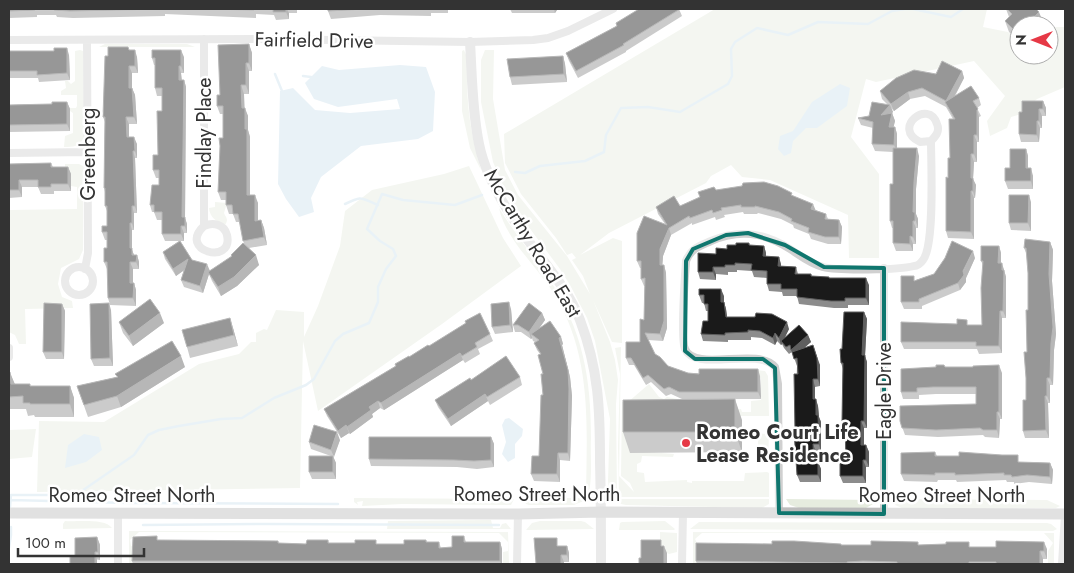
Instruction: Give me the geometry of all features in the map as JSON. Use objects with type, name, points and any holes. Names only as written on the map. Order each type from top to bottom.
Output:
[{"type":"main road","name":"Romeo Street North","points":[[9,513],[518,514],[683,512],[1065,514]]},
{"type":"street","name":"Fairfield Drive","points":[[9,40],[263,38],[470,42],[533,40],[548,38],[568,31],[613,9]]},
{"type":"street","name":"Findlay Place","points":[[204,39],[204,226]]},
{"type":"street","name":"Greenberg","points":[[86,269],[88,253],[87,40]]},
{"type":"street","name":"McCarthy Road East","points":[[470,42],[473,99],[479,144],[488,172],[519,228],[567,293],[579,318],[595,368],[599,395],[601,564]]},
{"type":"street","points":[[779,514],[778,384],[775,368],[763,359],[695,358],[685,351],[683,344],[684,307],[688,254],[693,249],[726,235],[748,233],[785,245],[810,262],[824,268],[917,266],[928,251],[930,238],[931,141]]},
{"type":"street","points":[[9,153],[88,152]]},
{"type":"street","name":"Eagle Drive","points":[[884,268],[884,514]]},
{"type":"street","points":[[9,348],[9,357]]},
{"type":"street","points":[[682,564],[683,512]]},
{"type":"street","points":[[118,514],[118,564]]},
{"type":"street","points":[[518,514],[518,564]]},
{"type":"street","points":[[1062,564],[1065,514]]},
{"type":"highlighted area","points":[[748,233],[785,245],[824,267],[884,268],[884,514],[779,513],[775,368],[763,359],[695,359],[685,351],[686,261],[693,249],[726,235]]},
{"type":"shaded area","points":[[715,9],[987,9],[983,27],[1009,33],[1009,65],[1059,65],[1059,27],[1065,27],[1065,87],[1037,99],[1021,114],[1011,117],[1007,128],[990,136],[987,121],[1005,96],[974,61],[876,82],[866,79],[851,137],[879,174],[879,258],[849,258],[848,215],[770,180],[742,177],[731,165],[711,176],[706,183],[609,233],[580,255],[613,238],[622,241],[622,343],[612,342],[593,300],[610,342],[618,380],[616,404],[617,496],[611,496],[609,490],[610,419],[595,341],[587,318],[560,269],[508,197],[493,162],[481,102],[481,60],[485,50],[494,50],[493,99],[505,170],[518,195],[567,256],[590,294],[583,276],[572,260],[576,258],[572,253],[567,255],[521,194],[505,163],[504,134]]},
{"type":"shaded area","points":[[105,44],[187,44],[195,47],[99,47]]},
{"type":"shaded area","points":[[464,50],[467,57],[469,114],[481,170],[470,148],[462,111],[462,51]]},
{"type":"shaded area","points":[[75,51],[83,51],[84,137],[78,145],[64,147],[65,136],[73,133],[73,113],[70,111],[70,108],[76,108],[77,95],[61,95],[61,91],[66,88],[65,81],[71,84],[75,81]]},
{"type":"shaded area","points":[[65,164],[79,164],[83,166],[83,250],[79,259],[61,268],[58,284],[62,297],[72,301],[73,308],[25,309],[26,344],[19,344],[15,335],[9,332],[9,210],[77,209],[77,187],[71,186],[65,170]]},
{"type":"shaded area","points":[[469,166],[503,238],[521,266],[318,411],[303,341],[300,488],[37,492],[39,421],[104,422],[199,364],[239,354],[251,342],[256,342],[256,333],[264,329],[267,330],[276,310],[304,312],[304,337],[318,306],[340,246],[345,211],[372,190],[444,174]]},
{"type":"shaded area","points":[[215,202],[227,203],[224,213],[227,220],[225,225],[212,217],[209,208],[215,207]]},
{"type":"shaded area","points":[[499,208],[561,298],[570,317],[583,355],[591,416],[591,467],[588,495],[586,494],[587,442],[585,391],[575,341],[566,317],[554,294],[515,242],[502,219]]},
{"type":"shaded area","points":[[621,347],[619,476],[634,492],[630,483],[621,476],[622,402],[628,402],[649,384],[659,397],[664,399],[667,397],[734,410],[741,409],[742,412],[751,412],[751,401],[761,400],[761,379],[757,370],[765,371],[768,376],[769,416],[688,416],[635,451],[674,454],[673,457],[642,456],[641,462],[637,464],[637,472],[644,473],[645,482],[687,480],[687,482],[692,483],[692,481],[744,481],[745,473],[767,472],[769,473],[769,497],[619,497],[618,446],[620,374],[615,348]]},
{"type":"shaded area","points":[[36,429],[32,457],[9,459],[9,430]]},
{"type":"shaded area","points":[[742,433],[769,434],[768,463],[760,462],[758,459],[758,436],[743,438]]},
{"type":"shaded area","points":[[354,498],[514,499],[511,505],[402,504],[362,506],[363,501],[357,502],[358,505],[354,502]]},
{"type":"shaded area","points":[[523,498],[583,498],[586,500],[574,505],[529,505],[526,504]]},
{"type":"shaded area","points":[[619,499],[769,499],[769,504],[762,508],[626,505],[621,504]]},
{"type":"shaded area","points":[[786,499],[873,500],[873,504],[866,508],[799,508],[790,505]]},
{"type":"shaded area","points":[[895,499],[1047,500],[1060,506],[1056,508],[902,508],[895,505]]},
{"type":"shaded area","points":[[491,520],[493,528],[500,528],[502,524],[506,523],[511,529],[387,529],[388,521]]},
{"type":"shaded area","points":[[65,521],[97,522],[112,528],[63,529]]},
{"type":"shaded area","points":[[540,521],[581,521],[594,529],[526,530],[532,523]]},
{"type":"shaded area","points":[[665,521],[675,529],[619,530],[620,523],[622,522]]},
{"type":"shaded area","points":[[699,522],[1047,523],[1057,529],[1053,531],[690,529]]},
{"type":"shaded area","points":[[129,531],[508,532],[509,564],[503,564],[503,552],[508,551],[508,542],[499,533],[139,532],[130,540],[131,546],[136,548],[134,564],[129,564]]},
{"type":"shaded area","points":[[660,532],[677,533],[677,552],[669,554],[665,552],[665,546],[660,545]]},
{"type":"shaded area","points":[[693,532],[1054,533],[1054,564],[1048,564],[1048,551],[1053,543],[1044,533],[702,533],[695,539],[700,549],[698,550],[698,564],[693,564]]},
{"type":"water","points":[[400,65],[426,67],[435,92],[433,131],[418,139],[361,146],[321,177],[311,198],[314,212],[299,217],[278,184],[280,91],[293,88],[315,110],[350,113],[400,109],[397,99],[338,107],[314,99],[305,83],[322,66],[339,70]]},
{"type":"water","points":[[840,84],[850,88],[847,106],[817,128],[806,128],[793,141],[791,153],[784,156],[778,149],[780,136],[793,131],[812,102]]},
{"type":"water","points":[[509,418],[523,429],[522,436],[515,444],[515,458],[508,462],[502,454],[506,442],[502,425],[505,419]]},
{"type":"water","points":[[84,434],[99,437],[102,450],[86,462],[65,468],[68,445]]},
{"type":"building","points":[[9,9],[35,9],[35,10],[9,11]]},
{"type":"building","points":[[54,9],[163,9],[70,11]]},
{"type":"building","points":[[207,9],[254,9],[254,10]]},
{"type":"building","points":[[273,9],[286,9],[286,12],[273,12]]},
{"type":"building","points":[[328,9],[366,9],[328,11]]},
{"type":"building","points":[[639,9],[680,9],[624,45],[576,71],[566,53],[617,26],[616,23]]},
{"type":"building","points":[[1007,9],[1036,9],[1039,12],[1036,15],[1012,14]]},
{"type":"building","points":[[1009,17],[1009,25],[1005,21]]},
{"type":"building","points":[[249,44],[249,63],[246,63],[246,85],[241,85],[242,108],[245,108],[245,129],[247,129],[247,195],[255,195],[255,221],[261,220],[264,237],[243,241],[238,214],[233,214],[232,205],[226,205],[226,192],[218,192],[219,138],[223,138],[223,106],[217,106],[217,95],[220,95],[218,45]]},
{"type":"building","points":[[108,47],[128,47],[129,50],[135,50],[135,66],[129,66],[129,88],[132,88],[134,117],[126,117],[127,137],[134,137],[135,151],[133,151],[135,206],[132,206],[132,223],[130,223],[130,248],[132,248],[132,255],[137,255],[136,262],[130,262],[130,283],[134,283],[133,298],[108,298],[107,262],[104,262],[104,248],[107,248],[107,232],[102,232],[102,226],[107,226],[107,206],[105,206],[104,188],[105,117],[103,117],[105,56],[108,56]]},
{"type":"building","points":[[54,48],[67,48],[67,73],[37,75],[37,71],[9,71],[9,51],[54,51]]},
{"type":"building","points":[[152,50],[181,50],[179,80],[184,80],[182,217],[185,217],[185,226],[181,226],[181,234],[162,234],[162,212],[154,212],[154,205],[150,205],[152,185],[159,185],[159,170],[153,170],[153,155],[158,155],[157,111],[162,111],[162,88],[155,88],[155,58],[152,58]]},
{"type":"building","points":[[563,56],[564,74],[510,77],[507,59]]},
{"type":"building","points":[[942,61],[962,71],[946,101],[922,88],[908,92],[891,104],[880,91],[896,78],[914,70],[936,74]]},
{"type":"building","points":[[971,86],[979,98],[973,101],[978,109],[977,135],[974,135],[974,154],[971,154],[973,191],[971,191],[971,232],[946,231],[946,177],[948,178],[948,158],[950,158],[949,119],[955,119],[945,102]]},
{"type":"building","points":[[1022,101],[1043,101],[1043,109],[1039,109],[1037,135],[1019,134],[1019,112],[1022,112]]},
{"type":"building","points":[[52,102],[67,102],[67,124],[9,125],[9,105],[52,104]]},
{"type":"building","points":[[872,102],[890,105],[881,115],[892,113],[889,127],[895,127],[894,145],[872,144],[873,122],[858,118],[869,116]]},
{"type":"building","points":[[893,148],[917,148],[913,212],[915,212],[915,221],[913,221],[913,237],[910,236],[910,244],[893,243],[893,221],[890,221],[890,184],[893,184]]},
{"type":"building","points":[[1010,149],[1026,149],[1026,168],[1031,168],[1031,181],[1005,181],[1005,168],[1010,168]]},
{"type":"building","points":[[51,163],[51,167],[68,167],[68,184],[51,184],[51,187],[38,187],[38,180],[19,180],[19,190],[9,190],[9,164]]},
{"type":"building","points":[[764,182],[778,186],[792,193],[791,195],[813,204],[811,209],[826,214],[825,219],[839,220],[839,237],[825,237],[808,232],[809,228],[791,221],[792,219],[779,212],[755,206],[741,207],[741,205],[721,208],[722,210],[713,213],[712,210],[690,218],[689,216],[669,228],[660,249],[660,265],[664,265],[664,321],[660,334],[645,333],[655,354],[668,366],[688,373],[699,374],[699,369],[758,369],[758,392],[679,392],[669,387],[664,389],[648,375],[643,378],[631,358],[626,358],[626,342],[640,342],[640,319],[644,320],[645,278],[641,279],[641,261],[637,261],[637,233],[644,216],[667,225],[656,207],[674,196],[680,206],[700,197],[698,192],[714,187],[716,190],[742,186],[743,183]]},
{"type":"building","points":[[1009,195],[1029,195],[1028,223],[1009,223]]},
{"type":"building","points":[[1025,239],[1050,242],[1049,274],[1053,327],[1050,378],[1047,378],[1047,396],[1045,396],[1046,430],[1023,431],[1023,400],[1026,400],[1024,352],[1027,352],[1026,310],[1028,310],[1028,273],[1026,248],[1024,248]]},
{"type":"building","points":[[180,241],[192,260],[207,264],[200,286],[181,280],[188,259],[173,269],[163,252]]},
{"type":"building","points":[[952,241],[973,251],[963,271],[964,275],[958,283],[919,299],[919,302],[901,302],[901,276],[914,276],[914,281],[934,274],[945,258]]},
{"type":"building","points":[[243,243],[256,255],[234,277],[218,287],[208,272],[232,256]]},
{"type":"building","points":[[736,243],[764,246],[763,256],[779,257],[778,266],[796,267],[795,274],[811,274],[811,276],[829,278],[866,278],[866,298],[845,298],[845,301],[831,301],[797,297],[797,289],[781,289],[781,284],[767,284],[767,271],[751,270],[752,264],[735,263],[735,265],[725,265],[725,267],[713,267],[713,272],[698,272],[698,253],[716,254],[716,248],[727,249],[727,245],[736,245]]},
{"type":"building","points":[[981,246],[999,246],[998,263],[1002,263],[1002,270],[1004,270],[1003,311],[1000,311],[999,346],[976,346],[976,342],[901,342],[901,322],[957,324],[957,319],[967,320],[967,325],[982,325],[981,288],[983,261],[981,261]]},
{"type":"building","points":[[699,289],[721,289],[721,302],[724,302],[726,317],[755,317],[756,313],[772,314],[787,322],[779,338],[775,333],[773,338],[760,331],[748,330],[748,332],[725,333],[725,335],[701,334],[703,321],[708,321],[708,304],[704,304],[704,295],[699,295]]},
{"type":"building","points":[[150,299],[160,313],[129,336],[119,322]]},
{"type":"building","points":[[509,302],[510,325],[492,327],[491,304]]},
{"type":"building","points":[[44,303],[62,304],[62,352],[43,352]]},
{"type":"building","points":[[109,303],[110,358],[91,359],[90,304]]},
{"type":"building","points":[[529,303],[542,313],[529,332],[518,325],[513,325]]},
{"type":"building","points":[[844,312],[864,312],[862,355],[865,355],[864,421],[861,421],[861,445],[866,445],[866,460],[863,460],[863,476],[840,476],[840,463],[846,463],[845,421],[842,421],[843,363],[841,363],[840,349],[842,349]]},
{"type":"building","points":[[480,313],[490,334],[475,343],[477,347],[462,356],[460,353],[381,403],[378,401],[369,407],[371,410],[338,431],[324,409]]},
{"type":"building","points":[[230,318],[234,335],[187,347],[182,330]]},
{"type":"building","points":[[550,321],[561,337],[559,338],[568,370],[568,453],[558,453],[557,474],[531,474],[532,456],[539,456],[541,395],[543,395],[541,374],[543,374],[538,355],[541,354],[534,343],[539,340],[531,334]]},
{"type":"building","points":[[799,325],[808,335],[791,350],[790,345],[786,347],[781,341]]},
{"type":"building","points":[[172,341],[181,356],[117,396],[84,405],[77,386],[118,377],[115,374]]},
{"type":"building","points":[[813,345],[817,358],[818,379],[813,379],[813,399],[816,399],[819,444],[813,444],[814,462],[818,462],[818,475],[797,475],[794,431],[794,374],[798,374],[797,358],[794,359],[792,352]]},
{"type":"building","points":[[506,356],[520,377],[487,397],[485,394],[448,419],[435,400],[470,378],[471,380]]},
{"type":"building","points":[[936,365],[944,365],[945,367],[973,367],[999,365],[997,430],[983,430],[980,428],[936,430],[902,428],[900,406],[976,404],[976,387],[917,388],[917,392],[901,392],[901,369],[936,367]]},
{"type":"building","points":[[9,372],[11,384],[70,386],[70,404],[30,404],[23,403],[23,396],[9,397]]},
{"type":"building","points":[[735,399],[735,432],[623,432],[623,400]]},
{"type":"building","points":[[314,425],[337,432],[331,450],[309,442]]},
{"type":"building","points":[[369,437],[491,437],[491,460],[369,459]]},
{"type":"building","points":[[935,452],[935,456],[959,456],[959,452],[1018,455],[1018,462],[1050,463],[1050,477],[1027,475],[1012,477],[1011,475],[1004,475],[1004,473],[955,475],[955,473],[935,473],[935,475],[901,474],[901,453]]},
{"type":"building","points":[[309,456],[333,456],[333,472],[309,472]]},
{"type":"building","points":[[157,536],[157,540],[278,541],[278,543],[306,544],[307,540],[328,540],[328,543],[355,543],[355,540],[376,540],[376,544],[404,544],[404,540],[426,540],[426,542],[439,542],[439,548],[452,547],[452,536],[464,536],[464,542],[500,542],[500,561],[132,561],[133,537]]},
{"type":"building","points":[[97,537],[98,552],[95,552],[95,564],[70,564],[70,557],[75,556],[75,538]]},
{"type":"building","points":[[534,538],[557,538],[557,546],[567,546],[567,555],[561,555],[561,564],[536,564]]},
{"type":"building","points":[[641,540],[661,540],[661,546],[664,546],[664,564],[639,564]]},
{"type":"building","points":[[772,541],[841,545],[871,545],[871,541],[918,542],[918,545],[969,542],[969,547],[996,547],[996,541],[1044,542],[1044,551],[1040,551],[1040,564],[996,564],[996,562],[897,564],[897,562],[863,561],[847,563],[696,561],[696,543],[772,544]]},
{"type":"waterway","points":[[515,172],[525,173],[540,166],[585,161],[604,152],[606,135],[621,108],[648,107],[680,112],[728,84],[732,76],[731,49],[735,42],[757,28],[788,35],[818,22],[868,24],[892,11],[905,9],[951,17],[963,9]]},
{"type":"waterway","points":[[275,74],[282,91]]},
{"type":"waterway","points":[[303,76],[311,77]]},
{"type":"waterway","points":[[10,507],[11,495],[76,495],[134,455],[148,435],[159,430],[221,419],[242,418],[274,398],[306,385],[314,379],[335,341],[343,334],[369,323],[378,302],[378,287],[386,269],[396,256],[393,249],[380,241],[367,229],[382,194],[403,200],[455,205],[482,195]]},
{"type":"waterway","points":[[345,204],[362,198],[378,205]]},
{"type":"waterway","points":[[11,500],[128,503],[338,504]]},
{"type":"waterway","points":[[143,525],[499,525]]},
{"type":"waterway","points":[[9,548],[11,527]]},
{"type":"place","name":"Romeo Court Life Lease Residence","points":[[686,443]]}]
